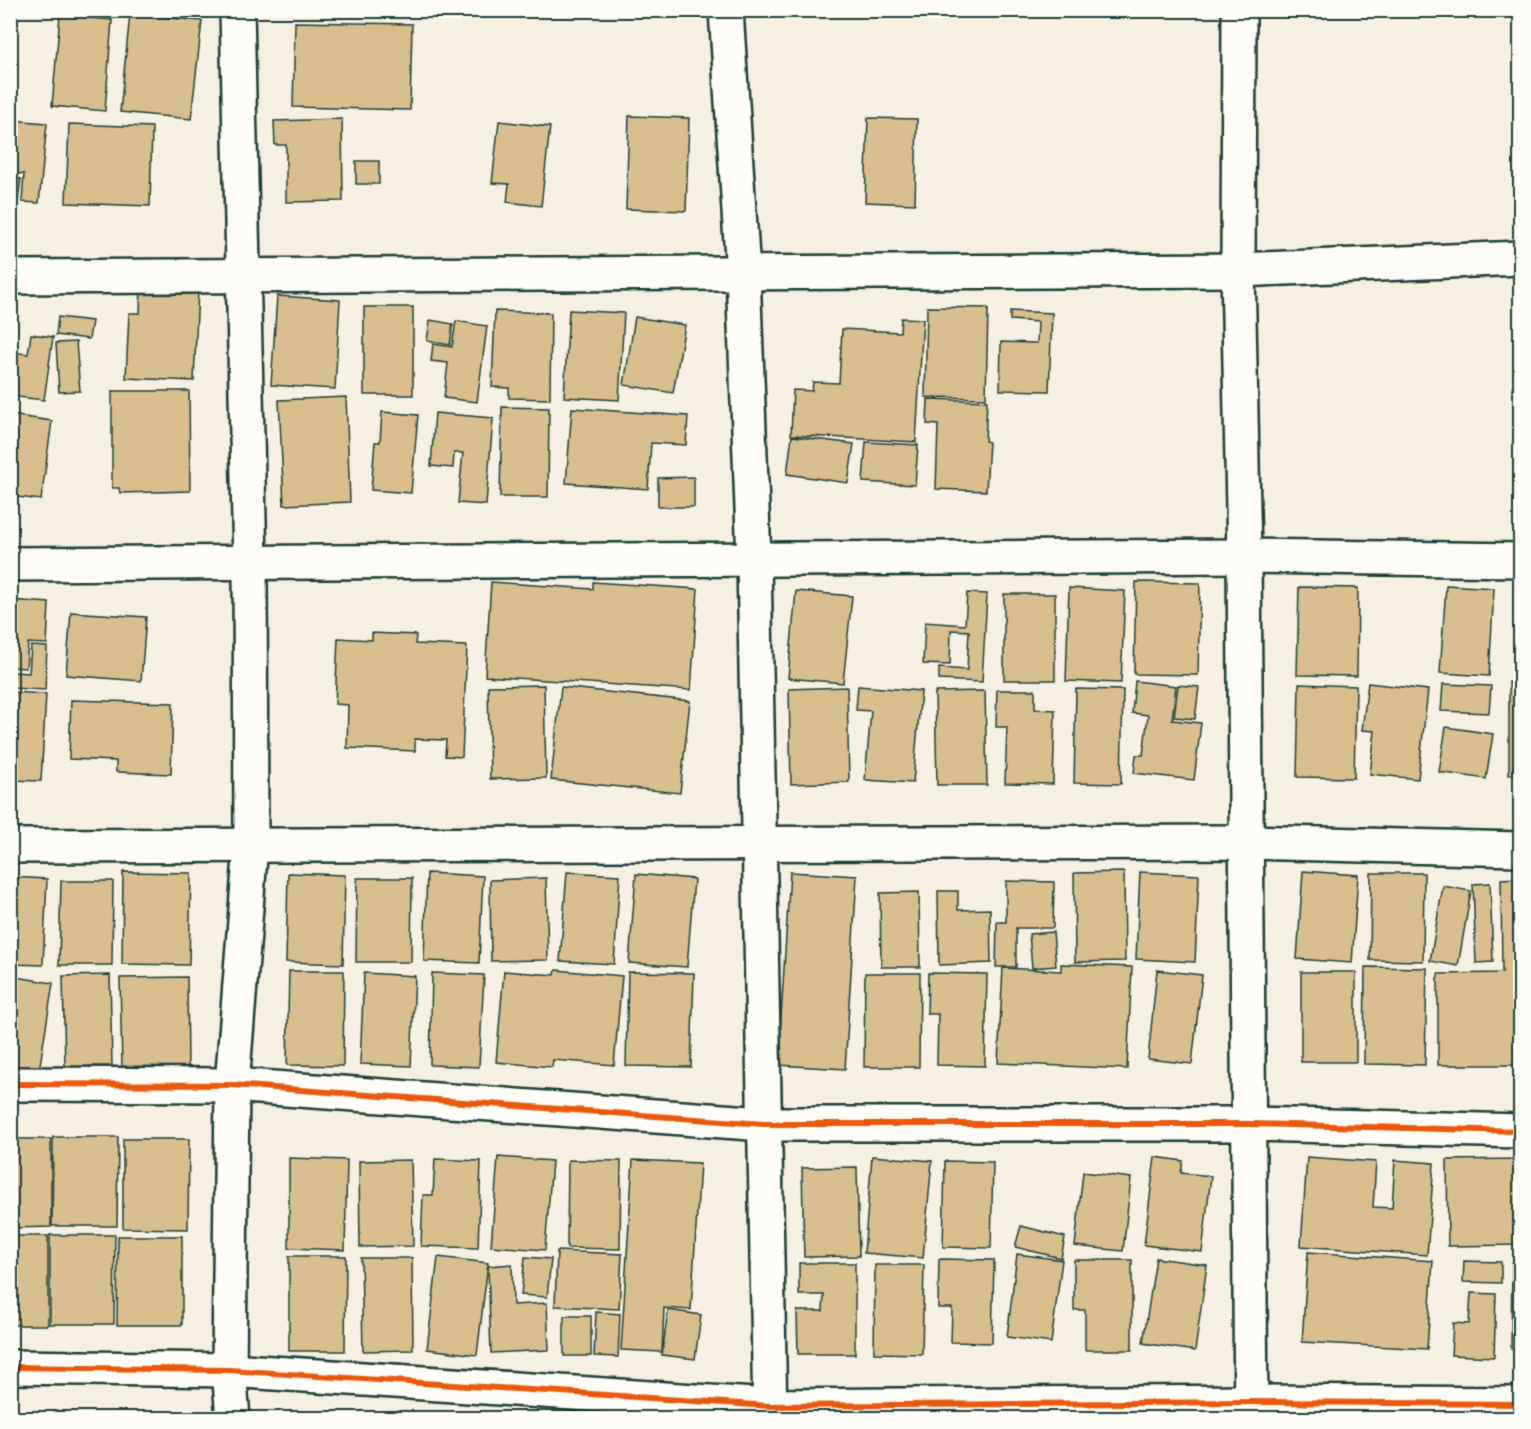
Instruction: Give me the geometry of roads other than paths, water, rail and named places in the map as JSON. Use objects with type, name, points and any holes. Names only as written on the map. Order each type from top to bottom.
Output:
[{"type":"street","points":[[233,1419],[229,1371],[232,1085],[251,845],[250,563],[237,10]]},
{"type":"street","points":[[726,10],[743,273],[754,560],[770,1413]]},
{"type":"street","points":[[1239,10],[1238,270],[1244,556],[1251,1410]]},
{"type":"street","points":[[10,277],[1238,270],[1521,258]]},
{"type":"street","points":[[10,564],[1244,556],[1521,560]]},
{"type":"street","points":[[10,846],[1247,842],[1521,849]]},
{"type":"street","points":[[10,1084],[232,1085],[765,1124],[1249,1124],[1521,1131]]},
{"type":"street","points":[[10,1366],[229,1371],[770,1413],[1251,1410],[1521,1404]]}]
